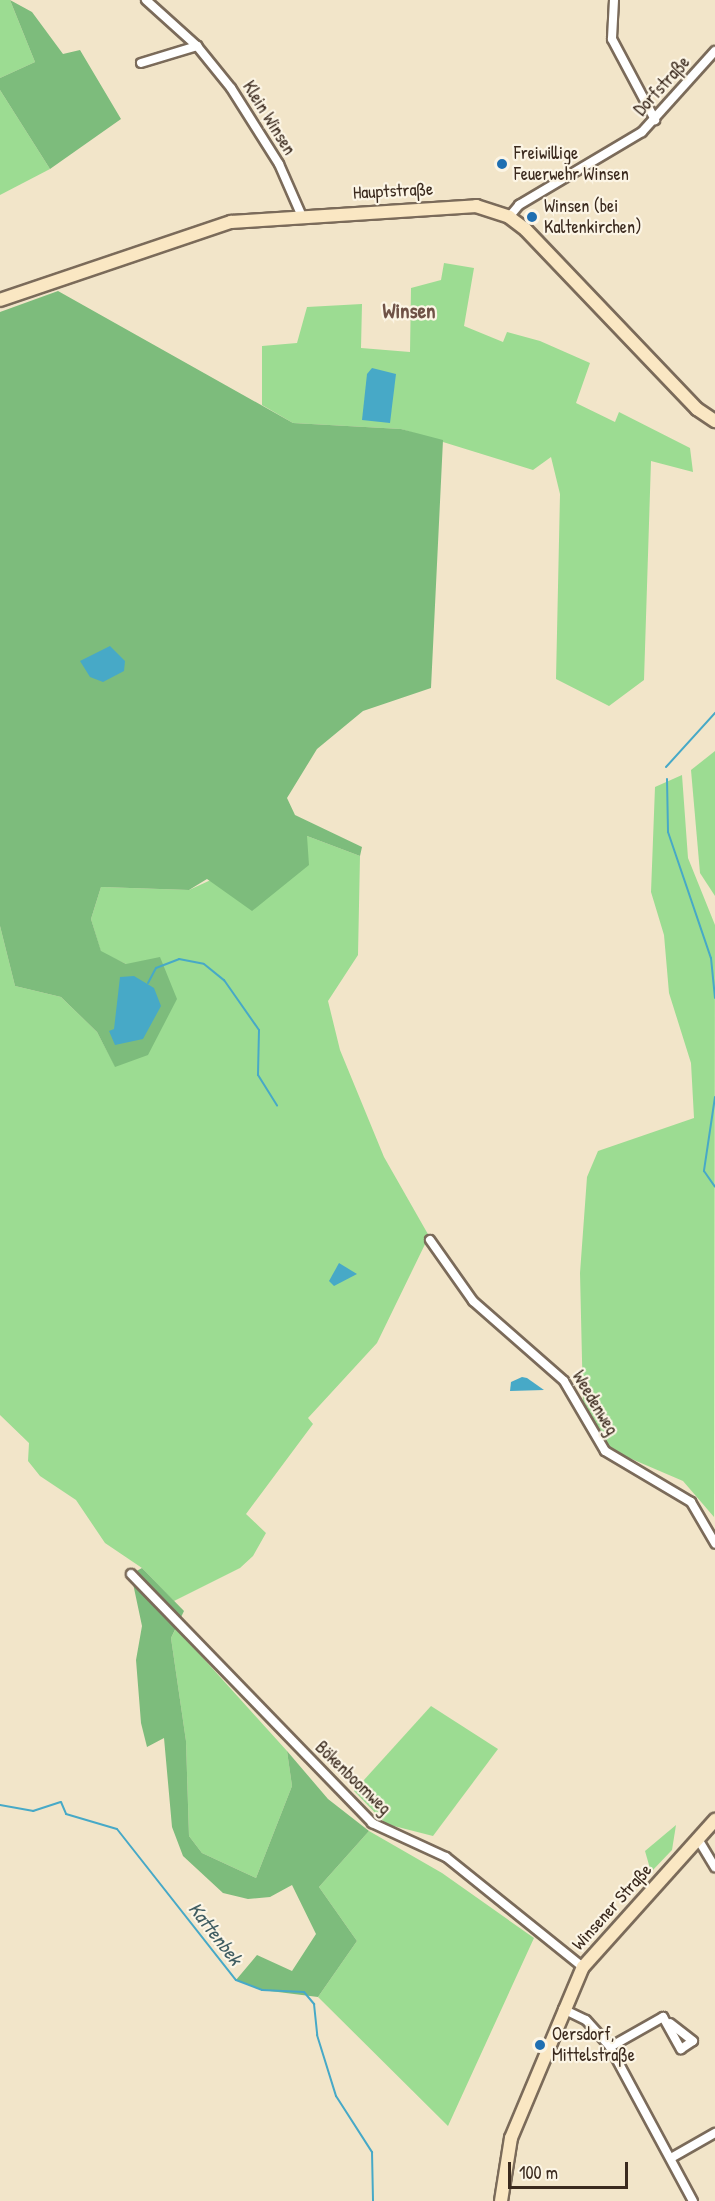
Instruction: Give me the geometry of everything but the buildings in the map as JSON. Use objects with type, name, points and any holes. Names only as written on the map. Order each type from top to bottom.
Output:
[{"type":"street","name":"Klein Winsen","points":[[146,0],[197,46],[279,164],[301,214]]},
{"type":"street","points":[[614,0],[612,39],[655,120]]},
{"type":"street","points":[[141,63],[197,46]]},
{"type":"street","name":"Dorfstraße","points":[[509,217],[519,205],[655,120],[715,51]]},
{"type":"street","name":"Hauptstraße","points":[[0,300],[231,222],[301,214],[457,205],[509,217]]},
{"type":"street","points":[[509,217],[715,421]]},
{"type":"street","name":"Weedenweg","points":[[430,1240],[473,1300],[564,1381],[605,1451],[691,1502],[715,1543]]},
{"type":"street","name":"Bökenboomweg","points":[[131,1574],[372,1823],[446,1857],[582,1967]]},
{"type":"street","name":"Winsener Straße","points":[[501,2201],[511,2138],[582,1967],[715,1820]]},
{"type":"street","points":[[698,1839],[715,1867]]},
{"type":"street","points":[[563,2009],[586,2020],[610,2047],[693,2201]]},
{"type":"street","points":[[610,2047],[663,2017],[670,2023]]},
{"type":"street","points":[[671,2158],[715,2133]]},
{"type":"green space","points":[[0,0],[10,0],[35,62],[0,78]]},
{"type":"green space","points":[[10,0],[32,12],[63,54],[80,50],[121,119],[50,169],[0,90],[0,78],[35,62]]},
{"type":"green space","points":[[0,90],[50,169],[0,195]]},
{"type":"green space","points":[[444,263],[474,268],[464,326],[503,342],[507,332],[540,341],[590,363],[576,403],[615,422],[619,412],[690,448],[693,472],[651,461],[644,680],[609,706],[556,679],[560,494],[551,457],[533,470],[401,429],[293,423],[262,405],[262,346],[297,343],[307,307],[362,304],[361,348],[410,352],[411,288],[441,280]]},
{"type":"green space","points":[[58,291],[293,423],[401,429],[443,440],[431,688],[363,711],[317,749],[287,798],[295,815],[362,847],[360,856],[307,836],[309,865],[252,911],[207,879],[189,890],[101,887],[91,919],[101,951],[126,964],[160,957],[177,999],[148,1055],[115,1067],[97,1032],[61,997],[15,986],[0,926],[0,312]]},
{"type":"green space","points":[[715,751],[715,896],[700,873],[691,770]]},
{"type":"green space","points":[[682,775],[688,858],[715,925],[714,1517],[683,1481],[606,1448],[583,1403],[580,1273],[587,1177],[598,1151],[694,1118],[691,1063],[669,993],[664,935],[651,892],[655,787]]},
{"type":"green space","points":[[307,836],[360,856],[358,955],[328,1001],[340,1050],[384,1157],[429,1236],[377,1343],[308,1418],[313,1424],[246,1514],[266,1533],[253,1556],[240,1568],[174,1601],[142,1568],[105,1543],[76,1500],[40,1476],[28,1461],[29,1443],[0,1415],[0,926],[15,986],[61,997],[97,1032],[115,1066],[126,964],[101,952],[91,919],[101,887],[189,890]]},
{"type":"green space","points":[[142,1568],[184,1611],[171,1638],[186,1741],[189,1836],[202,1853],[256,1878],[292,1786],[287,1751],[328,1799],[369,1831],[319,1887],[357,1941],[318,1997],[262,1990],[236,1980],[257,1955],[292,1971],[316,1934],[292,1885],[270,1897],[248,1899],[223,1893],[183,1856],[172,1827],[164,1738],[147,1747],[141,1723],[136,1660],[142,1626],[131,1574]]},
{"type":"green space","points":[[176,1628],[287,1751],[292,1786],[256,1878],[202,1853],[189,1836],[186,1741],[171,1638]]},
{"type":"green space","points":[[431,1706],[498,1749],[433,1836],[386,1824],[354,1791]]},
{"type":"green space","points":[[676,1825],[672,1850],[651,1872],[645,1851]]},
{"type":"green space","points":[[369,1831],[442,1873],[534,1938],[448,2126],[318,1997],[357,1941],[319,1887]]},
{"type":"water","points":[[372,368],[396,374],[390,423],[362,420],[367,374]]},
{"type":"water","points":[[110,646],[125,661],[124,671],[103,682],[90,677],[80,661]]},
{"type":"water","points":[[134,976],[154,988],[161,1006],[143,1039],[115,1045],[109,1031],[114,1029],[120,977]]},
{"type":"water","points":[[339,1263],[357,1274],[334,1286],[329,1281]]},
{"type":"water","points":[[522,1377],[544,1390],[510,1391],[511,1382]]},
{"type":"waterway","points":[[666,767],[715,713]]},
{"type":"waterway","points":[[667,779],[668,832],[711,958],[715,998]]},
{"type":"waterway","points":[[148,983],[156,968],[179,959],[204,964],[224,980],[259,1030],[258,1075],[277,1106]]},
{"type":"waterway","points":[[715,1097],[704,1171],[715,1187]]},
{"type":"waterway","name":"Kattenbek","points":[[0,1805],[33,1811],[61,1802],[66,1814],[117,1829],[236,1980],[262,1990],[304,1992],[314,2004],[317,2035],[336,2096],[372,2152],[373,2201]]},
{"type":"place","name":"Freiwillige Feuerwehr Winsen","points":[[502,164]]},
{"type":"place","name":"Winsen (bei Kaltenkirchen)","points":[[532,217]]},
{"type":"place","name":"Oersdorf, Mittelstraße","points":[[540,2045]]},
{"type":"district","name":"Winsen","points":[[409,311]]}]
